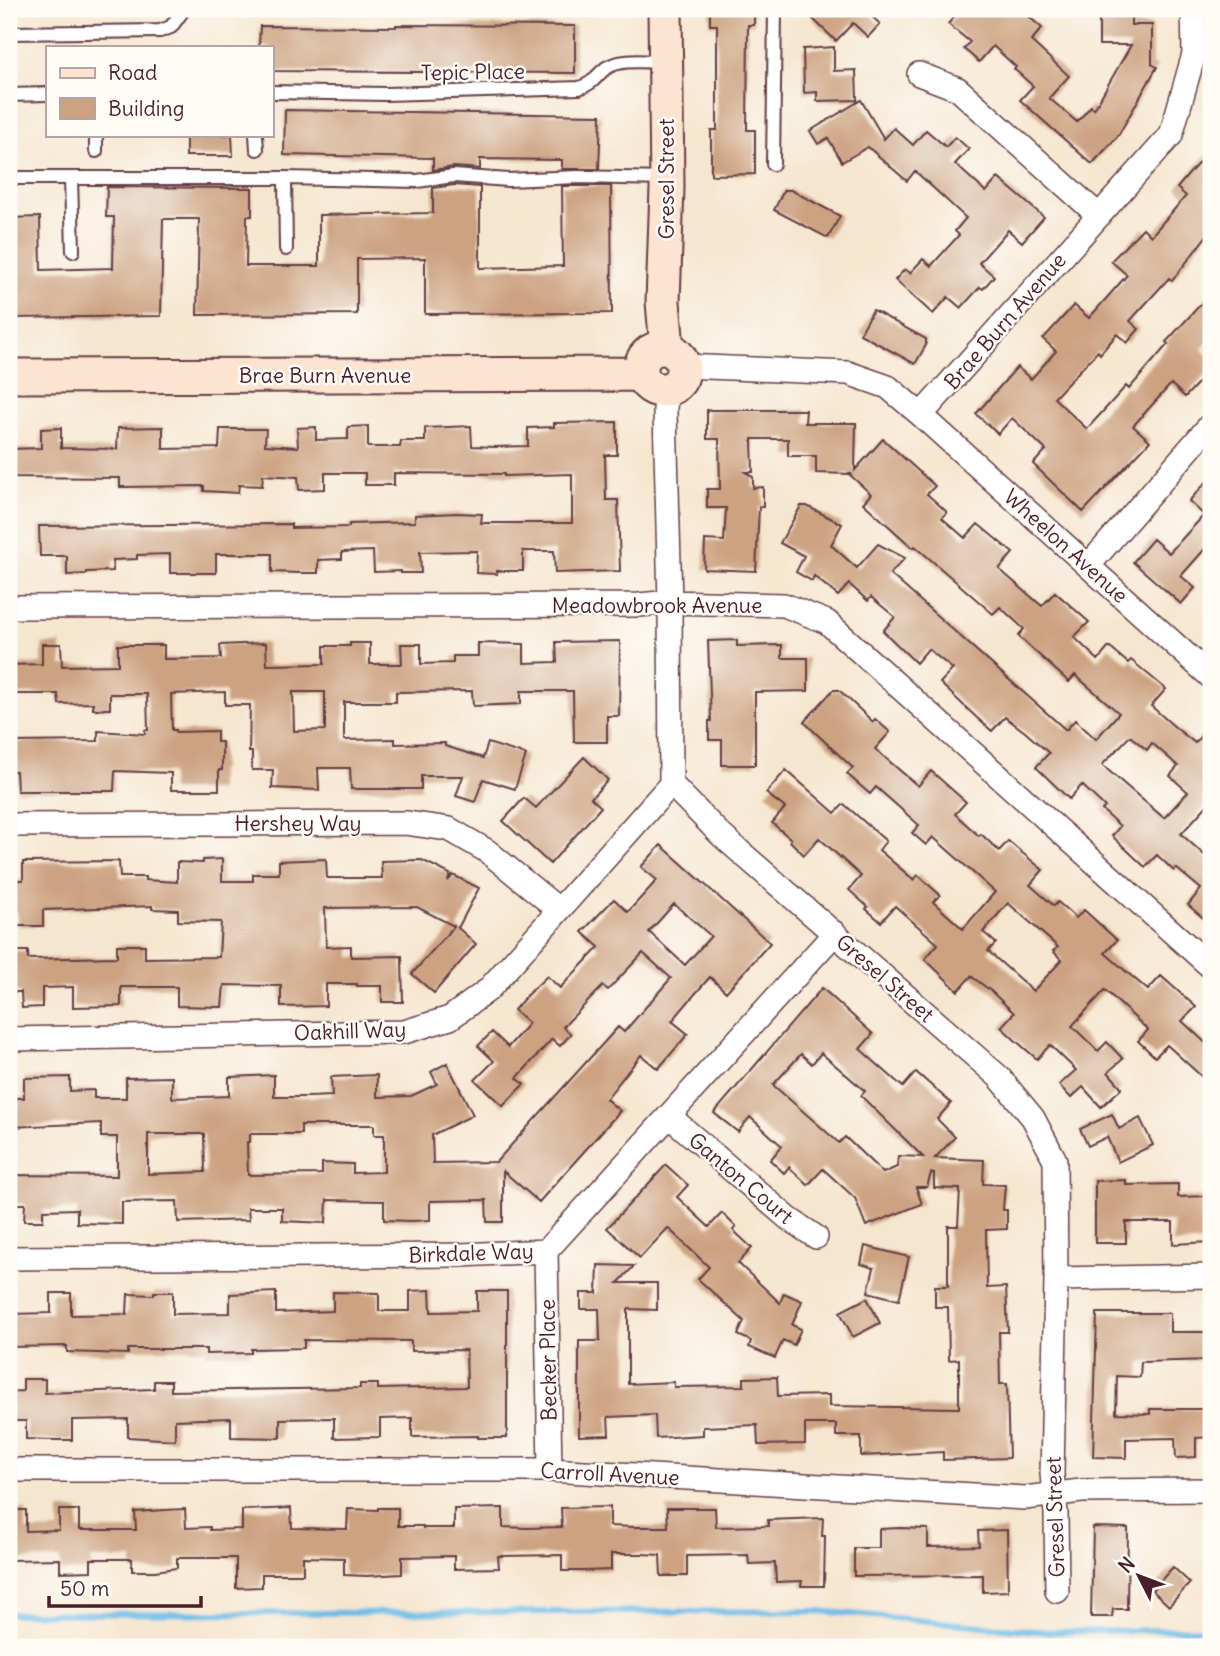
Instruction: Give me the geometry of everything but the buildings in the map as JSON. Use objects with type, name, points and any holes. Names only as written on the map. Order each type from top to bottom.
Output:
[{"type":"street","name":"Gresel Street","points":[[665,9],[667,179],[663,302],[671,783],[721,835],[999,1077],[1033,1118],[1055,1160],[1056,1279],[1052,1474],[1056,1494],[1057,1591]]},
{"type":"street","name":"Brae Burn Avenue","points":[[9,376],[664,369],[848,373],[888,387],[921,415],[1171,135],[1203,54],[1193,9]]},
{"type":"street","points":[[919,74],[958,89],[1098,215]]},
{"type":"street","name":"Wheelon Avenue","points":[[921,415],[1211,677]]},
{"type":"street","points":[[1089,565],[1211,425]]},
{"type":"street","name":"Meadowbrook Avenue","points":[[9,607],[639,605],[670,602],[784,605],[827,622],[1211,967]]},
{"type":"street","name":"Oakhill Way","points":[[9,1039],[404,1032],[450,1018],[488,990],[671,783]]},
{"type":"street","name":"Hershey Way","points":[[9,825],[406,823],[449,829],[487,850],[559,910]]},
{"type":"street","name":"Birkdale Way","points":[[9,1258],[447,1255],[546,1251],[835,933]]},
{"type":"street","name":"Ganton Court","points":[[669,1116],[789,1219],[816,1237]]},
{"type":"street","name":"Becker Place","points":[[546,1251],[550,1470]]},
{"type":"street","points":[[1056,1279],[1211,1276]]},
{"type":"street","name":"Carroll Avenue","points":[[9,1470],[550,1470],[1024,1497],[1082,1491],[1211,1490]]},
{"type":"lane","points":[[9,33],[160,31],[171,27],[184,9]]},
{"type":"lane","points":[[773,164],[775,9]]},
{"type":"lane","name":"Tepic Place","points":[[273,92],[386,94],[579,88],[593,83],[604,69],[616,62],[666,62]]},
{"type":"lane","points":[[9,95],[46,94]]},
{"type":"lane","points":[[96,136],[96,151]]},
{"type":"lane","points":[[256,136],[257,149]]},
{"type":"lane","points":[[9,178],[418,181],[454,176],[508,180],[577,177],[667,179]]},
{"type":"lane","points":[[71,178],[73,251]]},
{"type":"lane","points":[[285,178],[286,249]]},
{"type":"waterway","points":[[9,1614],[818,1611],[1049,1632],[1211,1629]]}]
